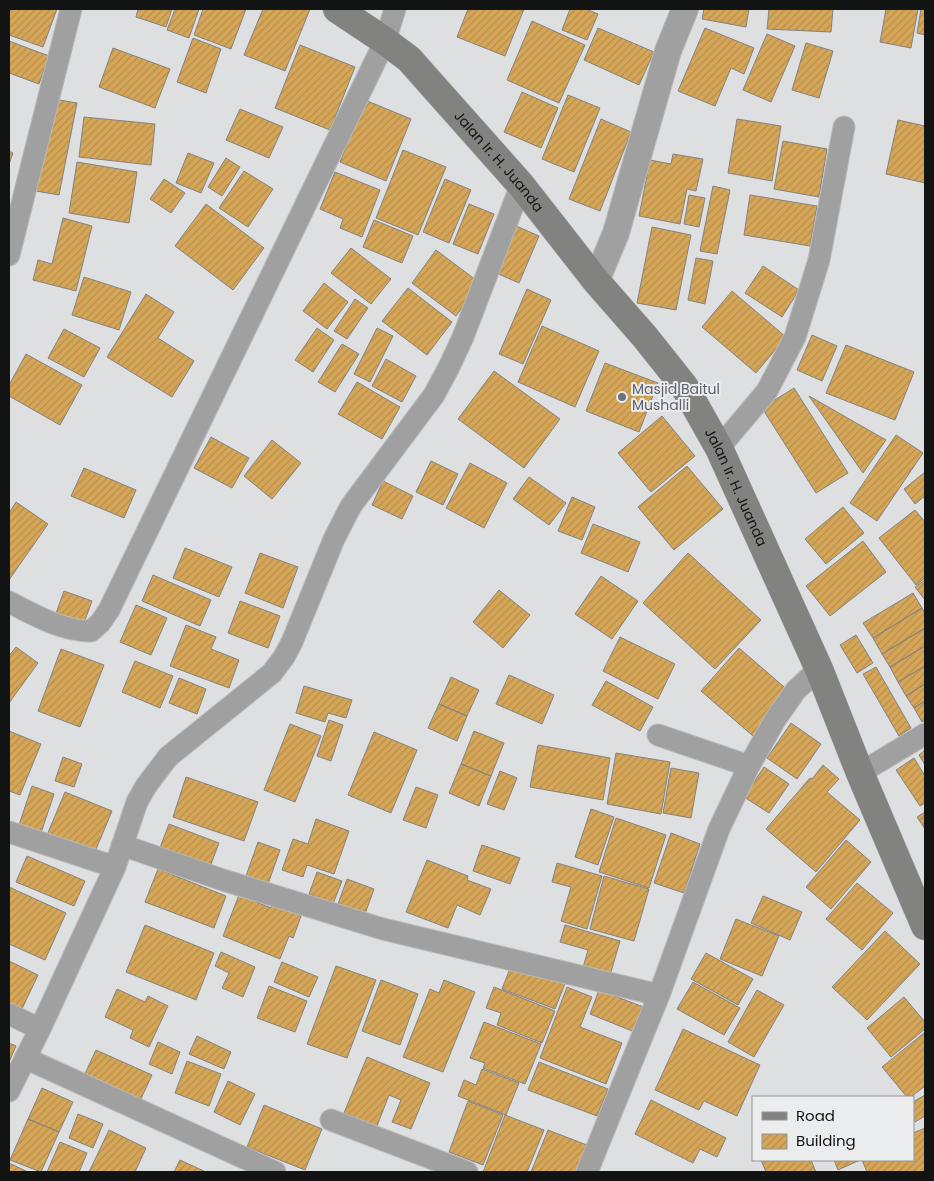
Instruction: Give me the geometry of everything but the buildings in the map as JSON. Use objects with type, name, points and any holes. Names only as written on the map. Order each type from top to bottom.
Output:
[{"type":"main road","name":"Jalan Ir. H. Juanda","points":[[337,9],[409,59],[521,185],[596,282],[645,337],[684,386],[719,448],[819,669],[860,773],[925,926]]},
{"type":"street","points":[[9,255],[71,9]]},
{"type":"street","points":[[9,602],[46,620],[78,631],[91,631],[100,623],[109,610],[385,41],[395,9]]},
{"type":"street","points":[[596,282],[616,233],[668,51],[685,9]]},
{"type":"street","points":[[719,448],[767,391],[795,337],[819,260],[844,127]]},
{"type":"street","points":[[9,1091],[40,1029],[115,867],[137,802],[146,786],[163,763],[272,673],[284,657],[292,642],[334,539],[351,506],[434,396],[450,367],[521,185]]},
{"type":"street","points":[[587,1172],[659,996],[720,829],[749,766],[775,720],[796,690],[819,669]]},
{"type":"street","points":[[860,773],[925,734]]},
{"type":"street","points":[[658,735],[749,766]]},
{"type":"street","points":[[9,832],[115,867]]},
{"type":"street","points":[[122,845],[223,880],[382,929],[659,996]]},
{"type":"street","points":[[9,1014],[40,1029]]},
{"type":"street","points":[[26,1058],[275,1172]]},
{"type":"street","points":[[331,1120],[467,1172]]},
{"type":"place","name":"Masjid Baitul Mushalli","points":[[622,397]]}]
